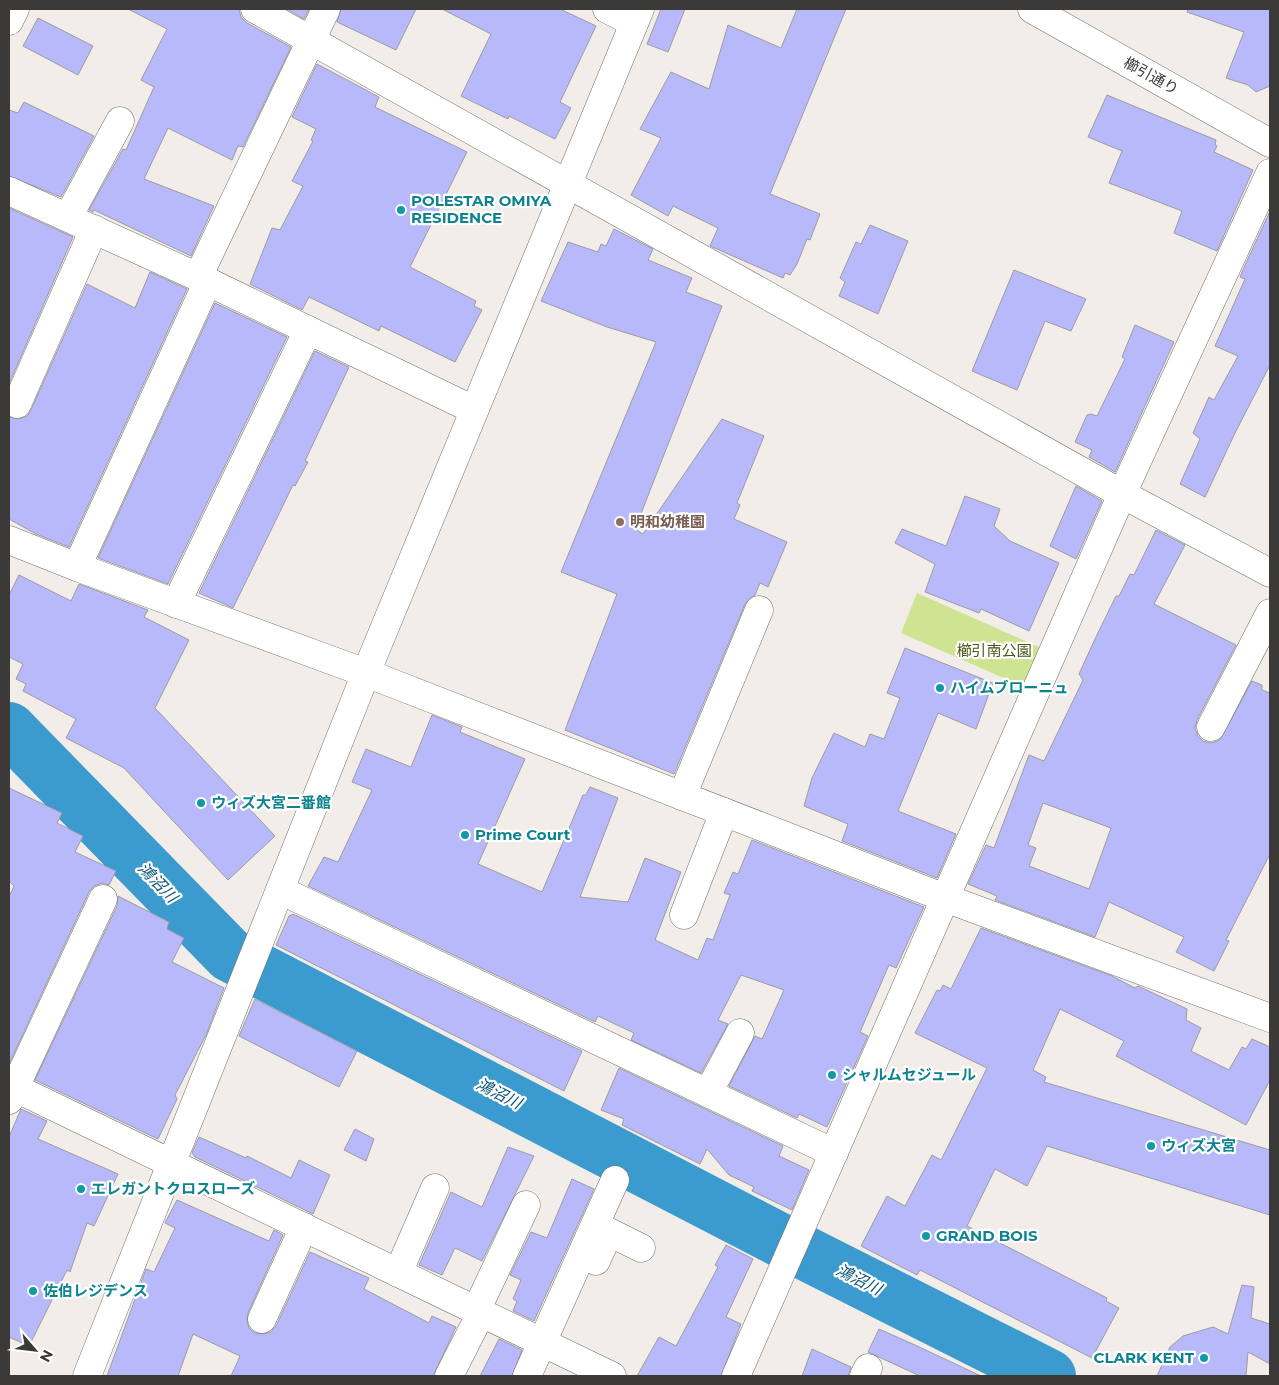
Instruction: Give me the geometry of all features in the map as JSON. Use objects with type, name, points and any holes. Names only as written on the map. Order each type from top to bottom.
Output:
[{"type":"street","points":[[9,21],[14,9]]},
{"type":"street","points":[[255,9],[568,182],[1122,494],[1270,573]]},
{"type":"street","points":[[77,567],[203,279],[326,9]]},
{"type":"street","points":[[87,1376],[366,673],[637,16],[607,9]]},
{"type":"street","name":"櫛引通り","points":[[1032,9],[1270,143]]},
{"type":"street","points":[[68,217],[120,122]]},
{"type":"street","points":[[736,1376],[1122,494],[1270,173]]},
{"type":"street","points":[[9,191],[203,279],[474,410]]},
{"type":"street","points":[[17,404],[94,229]]},
{"type":"street","points":[[176,604],[308,330]]},
{"type":"street","points":[[9,540],[176,604],[366,673],[945,898],[1270,1018]]},
{"type":"street","points":[[682,796],[760,610]]},
{"type":"street","points":[[1211,727],[1270,612]]},
{"type":"street","points":[[684,915],[724,812]]},
{"type":"street","points":[[280,890],[834,1153]]},
{"type":"street","points":[[103,899],[11,1091],[172,1163],[612,1376]]},
{"type":"street","points":[[708,1093],[740,1033]]},
{"type":"street","points":[[549,1346],[615,1180]]},
{"type":"street","points":[[398,1273],[435,1188]]},
{"type":"street","points":[[449,1376],[526,1205]]},
{"type":"street","points":[[262,1319],[304,1227]]},
{"type":"street","points":[[528,1376],[549,1346],[609,1232],[641,1248]]},
{"type":"green space","name":"櫛引南公園","points":[[917,593],[1041,648],[1024,687],[901,633]]},
{"type":"building","points":[[128,9],[239,9],[241,17],[247,23],[291,47],[243,147],[238,146],[232,160],[168,128],[144,179],[214,206],[191,256],[94,210],[93,212],[89,210],[123,149],[126,150],[154,87],[141,80],[167,29]]},
{"type":"building","points":[[287,9],[309,9],[304,19]]},
{"type":"building","points":[[341,9],[416,9],[396,50],[337,22]]},
{"type":"building","points":[[442,9],[560,9],[596,26],[560,102],[571,108],[555,139],[509,116],[508,119],[461,96],[491,34]]},
{"type":"building","points":[[661,9],[685,9],[668,52],[647,44]]},
{"type":"building","points":[[797,9],[846,9],[770,194],[820,214],[810,240],[807,239],[797,264],[790,275],[785,273],[783,278],[710,246],[718,228],[673,206],[668,216],[631,195],[661,138],[640,129],[671,72],[709,89],[728,25],[781,48]]},
{"type":"building","points":[[1188,9],[1270,9],[1270,86],[1256,92],[1248,85],[1226,78],[1244,32],[1187,12]]},
{"type":"building","points":[[38,18],[93,46],[78,75],[23,46]]},
{"type":"building","points":[[317,64],[379,97],[375,107],[467,152],[410,267],[476,301],[474,306],[482,310],[455,362],[381,326],[379,331],[309,297],[302,310],[250,284],[272,228],[280,230],[303,186],[292,181],[313,141],[311,140],[316,129],[292,117]]},
{"type":"building","points":[[1107,95],[1216,140],[1215,145],[1217,146],[1214,152],[1253,170],[1217,251],[1174,233],[1182,211],[1109,183],[1122,151],[1088,137]]},
{"type":"building","points":[[24,102],[94,136],[61,197],[9,176],[9,110],[18,113]]},
{"type":"building","points":[[9,208],[73,237],[9,384]]},
{"type":"building","points":[[1270,211],[1270,365],[1205,497],[1180,484],[1200,439],[1193,433],[1209,397],[1214,400],[1238,356],[1215,346],[1245,279],[1240,277]]},
{"type":"building","points":[[870,225],[908,241],[878,314],[839,296],[845,282],[840,278],[856,242],[861,244]]},
{"type":"building","points":[[614,229],[653,249],[648,260],[692,278],[686,292],[722,306],[635,529],[643,534],[722,419],[764,436],[737,503],[740,505],[734,519],[787,542],[768,587],[760,583],[755,595],[745,604],[674,774],[565,730],[617,594],[561,572],[656,342],[607,327],[541,301],[568,242],[598,252],[601,244],[606,246]]},
{"type":"building","points":[[1014,270],[1086,299],[1071,331],[1045,321],[1017,390],[972,371]]},
{"type":"building","points":[[150,272],[187,289],[69,547],[36,534],[9,519],[9,417],[19,419],[27,416],[31,410],[87,284],[135,308]]},
{"type":"building","points":[[215,303],[287,337],[168,584],[98,558]]},
{"type":"building","points":[[1135,325],[1174,342],[1115,472],[1089,457],[1092,450],[1075,442],[1087,415],[1097,416],[1125,359],[1122,357]]},
{"type":"building","points":[[315,351],[349,367],[305,461],[308,462],[295,486],[293,485],[233,608],[199,593]]},
{"type":"building","points":[[1076,486],[1102,501],[1076,559],[1050,546]]},
{"type":"building","points":[[965,496],[1000,509],[994,526],[1010,541],[1059,563],[1029,631],[981,609],[979,613],[925,592],[935,564],[895,543],[902,529],[946,546]]},
{"type":"building","points":[[1156,530],[1185,545],[1154,604],[1236,645],[1197,720],[1195,728],[1198,736],[1203,741],[1211,743],[1220,740],[1252,681],[1262,685],[1262,690],[1270,693],[1270,854],[1226,940],[1229,941],[1214,971],[1176,952],[1184,937],[1109,902],[1095,937],[995,900],[997,896],[968,884],[986,845],[994,848],[1029,755],[1044,761],[1083,680],[1079,674],[1095,639],[1116,596],[1119,596],[1130,574],[1134,575]],"holes":[[[1043,803],[1111,828],[1089,889],[1029,866],[1036,848],[1028,845]]]},
{"type":"building","points":[[19,575],[71,601],[79,584],[148,610],[144,617],[189,640],[155,708],[275,836],[228,880],[124,768],[66,738],[76,719],[23,691],[26,684],[16,679],[23,664],[9,657],[9,595]]},
{"type":"building","points":[[905,648],[993,683],[976,729],[938,713],[898,811],[956,834],[937,878],[842,841],[848,824],[804,806],[812,778],[834,733],[865,747],[870,734],[884,739],[900,698],[887,693]]},
{"type":"building","points":[[432,715],[462,727],[460,732],[525,759],[478,864],[542,892],[583,795],[586,795],[590,787],[618,798],[580,897],[628,902],[645,858],[681,872],[655,940],[698,960],[707,938],[713,940],[730,895],[724,893],[733,872],[738,874],[752,840],[924,907],[896,968],[889,965],[860,1032],[868,1036],[827,1127],[799,1114],[797,1118],[729,1086],[755,1036],[762,1039],[784,990],[741,975],[718,1020],[728,1024],[701,1073],[631,1040],[634,1033],[598,1016],[595,1022],[308,886],[324,857],[338,862],[372,790],[352,782],[366,749],[411,767]]},
{"type":"building","points":[[9,788],[62,813],[57,823],[83,836],[75,852],[116,871],[109,885],[102,883],[94,886],[89,892],[9,1064],[9,897],[14,886],[9,881]]},
{"type":"building","points":[[118,896],[169,922],[167,929],[184,938],[172,962],[224,988],[206,1035],[175,1095],[177,1099],[158,1139],[35,1080],[117,906]]},
{"type":"building","points":[[293,914],[582,1051],[564,1091],[276,945],[289,916]]},
{"type":"building","points":[[981,928],[1112,976],[1135,988],[1138,986],[1187,1009],[1186,1020],[1201,1028],[1191,1051],[1229,1070],[1242,1047],[1246,1049],[1252,1039],[1270,1047],[1270,1080],[1246,1125],[1116,1056],[1124,1041],[1060,1009],[1033,1070],[1046,1077],[1044,1082],[1270,1150],[1270,1215],[1047,1146],[1027,1186],[995,1169],[967,1226],[1107,1298],[1106,1301],[1119,1308],[1092,1358],[920,1270],[917,1275],[861,1246],[887,1196],[905,1206],[932,1155],[941,1160],[987,1068],[915,1033],[937,990],[940,991],[943,985],[951,989]]},
{"type":"building","points":[[255,999],[357,1051],[339,1087],[239,1036]]},
{"type":"building","points":[[619,1068],[783,1146],[779,1156],[809,1170],[792,1210],[752,1191],[754,1187],[729,1175],[707,1149],[700,1164],[622,1125],[624,1119],[601,1110]]},
{"type":"building","points":[[21,1109],[47,1121],[38,1139],[118,1174],[94,1226],[87,1223],[70,1272],[67,1270],[29,1346],[9,1337],[9,1137]]},
{"type":"building","points":[[355,1129],[374,1139],[366,1161],[344,1150]]},
{"type":"building","points":[[199,1137],[246,1158],[247,1156],[291,1178],[299,1160],[330,1175],[313,1214],[195,1157],[192,1153]]},
{"type":"building","points":[[508,1147],[534,1156],[482,1261],[455,1248],[442,1275],[419,1265],[451,1192],[482,1207]]},
{"type":"building","points":[[572,1179],[594,1189],[534,1321],[513,1311],[517,1301],[513,1299],[521,1280],[510,1275],[531,1232],[547,1238]]},
{"type":"building","points":[[177,1200],[269,1241],[274,1230],[283,1235],[248,1313],[247,1321],[249,1328],[255,1333],[264,1334],[271,1332],[276,1326],[310,1252],[369,1278],[364,1289],[429,1323],[432,1316],[456,1327],[433,1376],[231,1376],[240,1356],[193,1334],[178,1376],[107,1376],[146,1269],[154,1272],[175,1228],[165,1223]]},
{"type":"building","points":[[726,1245],[753,1259],[726,1317],[741,1324],[721,1376],[637,1376],[659,1337],[676,1346],[718,1267],[715,1265]]},
{"type":"building","points":[[1242,1285],[1254,1287],[1251,1318],[1270,1324],[1270,1364],[1248,1352],[1246,1376],[1157,1376],[1170,1347],[1183,1336],[1213,1327],[1228,1334]]},
{"type":"building","points":[[879,1329],[981,1376],[920,1376],[868,1352]]},
{"type":"building","points":[[499,1339],[522,1350],[512,1376],[480,1376]]},
{"type":"building","points":[[812,1349],[851,1367],[848,1376],[802,1376]]},
{"type":"waterway","name":"鴻沼川","points":[[9,729],[230,955],[811,1256],[1049,1376]]},
{"type":"place","name":"POLESTAR OMIYA RESIDENCE","points":[[401,210]]},
{"type":"place","name":"明和幼稚園","points":[[620,522]]},
{"type":"place","name":"ハイムブローニュ","points":[[940,688]]},
{"type":"place","name":"ウィズ大宮二番館","points":[[201,803]]},
{"type":"place","name":"Prime Court","points":[[465,835]]},
{"type":"place","name":"シャルムセジュール","points":[[832,1075]]},
{"type":"place","name":"ウィズ大宮","points":[[1151,1146]]},
{"type":"place","name":"エレガントクロスローズ","points":[[81,1189]]},
{"type":"place","name":"GRAND BOIS","points":[[926,1236]]},
{"type":"place","name":"佐伯レジデンス","points":[[33,1291]]},
{"type":"place","name":"CLARK KENT","points":[[1204,1358]]}]
